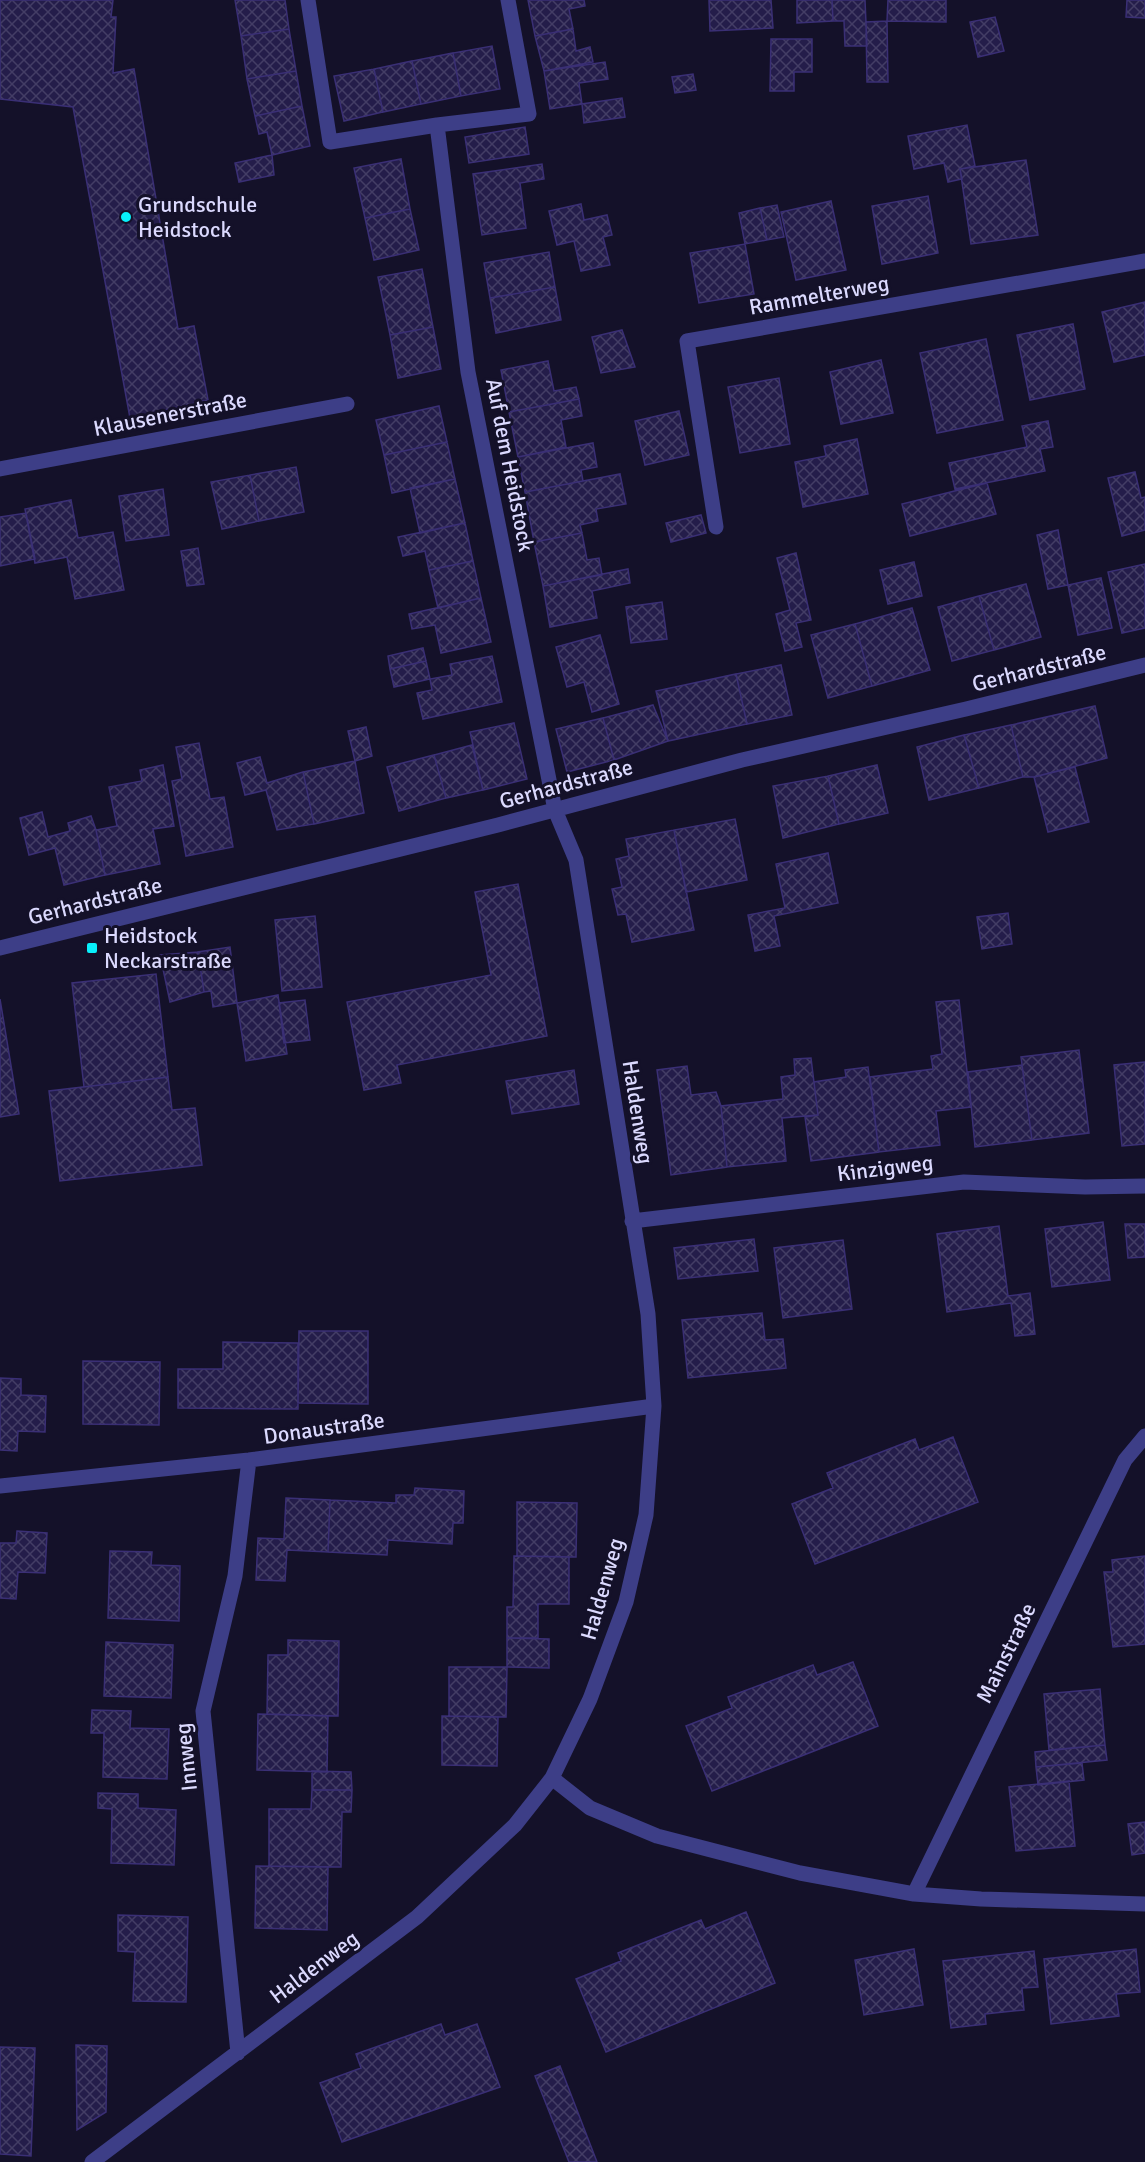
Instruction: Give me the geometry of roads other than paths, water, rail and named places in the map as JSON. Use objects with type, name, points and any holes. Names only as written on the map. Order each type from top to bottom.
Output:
[{"type":"street","points":[[308,0],[330,142],[437,125],[529,114],[508,0]]},
{"type":"street","name":"Auf dem Heidstock","points":[[437,125],[468,372],[555,810]]},
{"type":"street","name":"Rammelterweg","points":[[716,527],[687,340],[1145,261]]},
{"type":"street","name":"Klausenerstraße","points":[[0,469],[347,404]]},
{"type":"street","name":"Gerhardstraße","points":[[0,948],[555,810],[742,760],[1145,665]]},
{"type":"street","name":"Haldenweg","points":[[98,2160],[417,1917],[515,1825],[552,1778],[590,1699],[626,1602],[646,1515],[654,1406],[648,1314],[576,860],[555,810]]},
{"type":"street","name":"Kinzigweg","points":[[632,1221],[964,1182],[1085,1187],[1145,1186]]},
{"type":"street","name":"Donaustraße","points":[[0,1486],[249,1460],[654,1406]]},
{"type":"street","name":"Mainstraße","points":[[914,1894],[1125,1460],[1145,1436]]},
{"type":"street","name":"Innweg","points":[[238,2053],[203,1711],[235,1576],[249,1460]]},
{"type":"street","points":[[552,1778],[590,1808],[657,1836],[800,1873],[914,1894],[981,1899],[1145,1904]]},
{"type":"place","name":"Grundschule Heidstock","points":[[126,217]]},
{"type":"place","name":"Heidstock Neckarstraße","points":[[92,948]]}]
